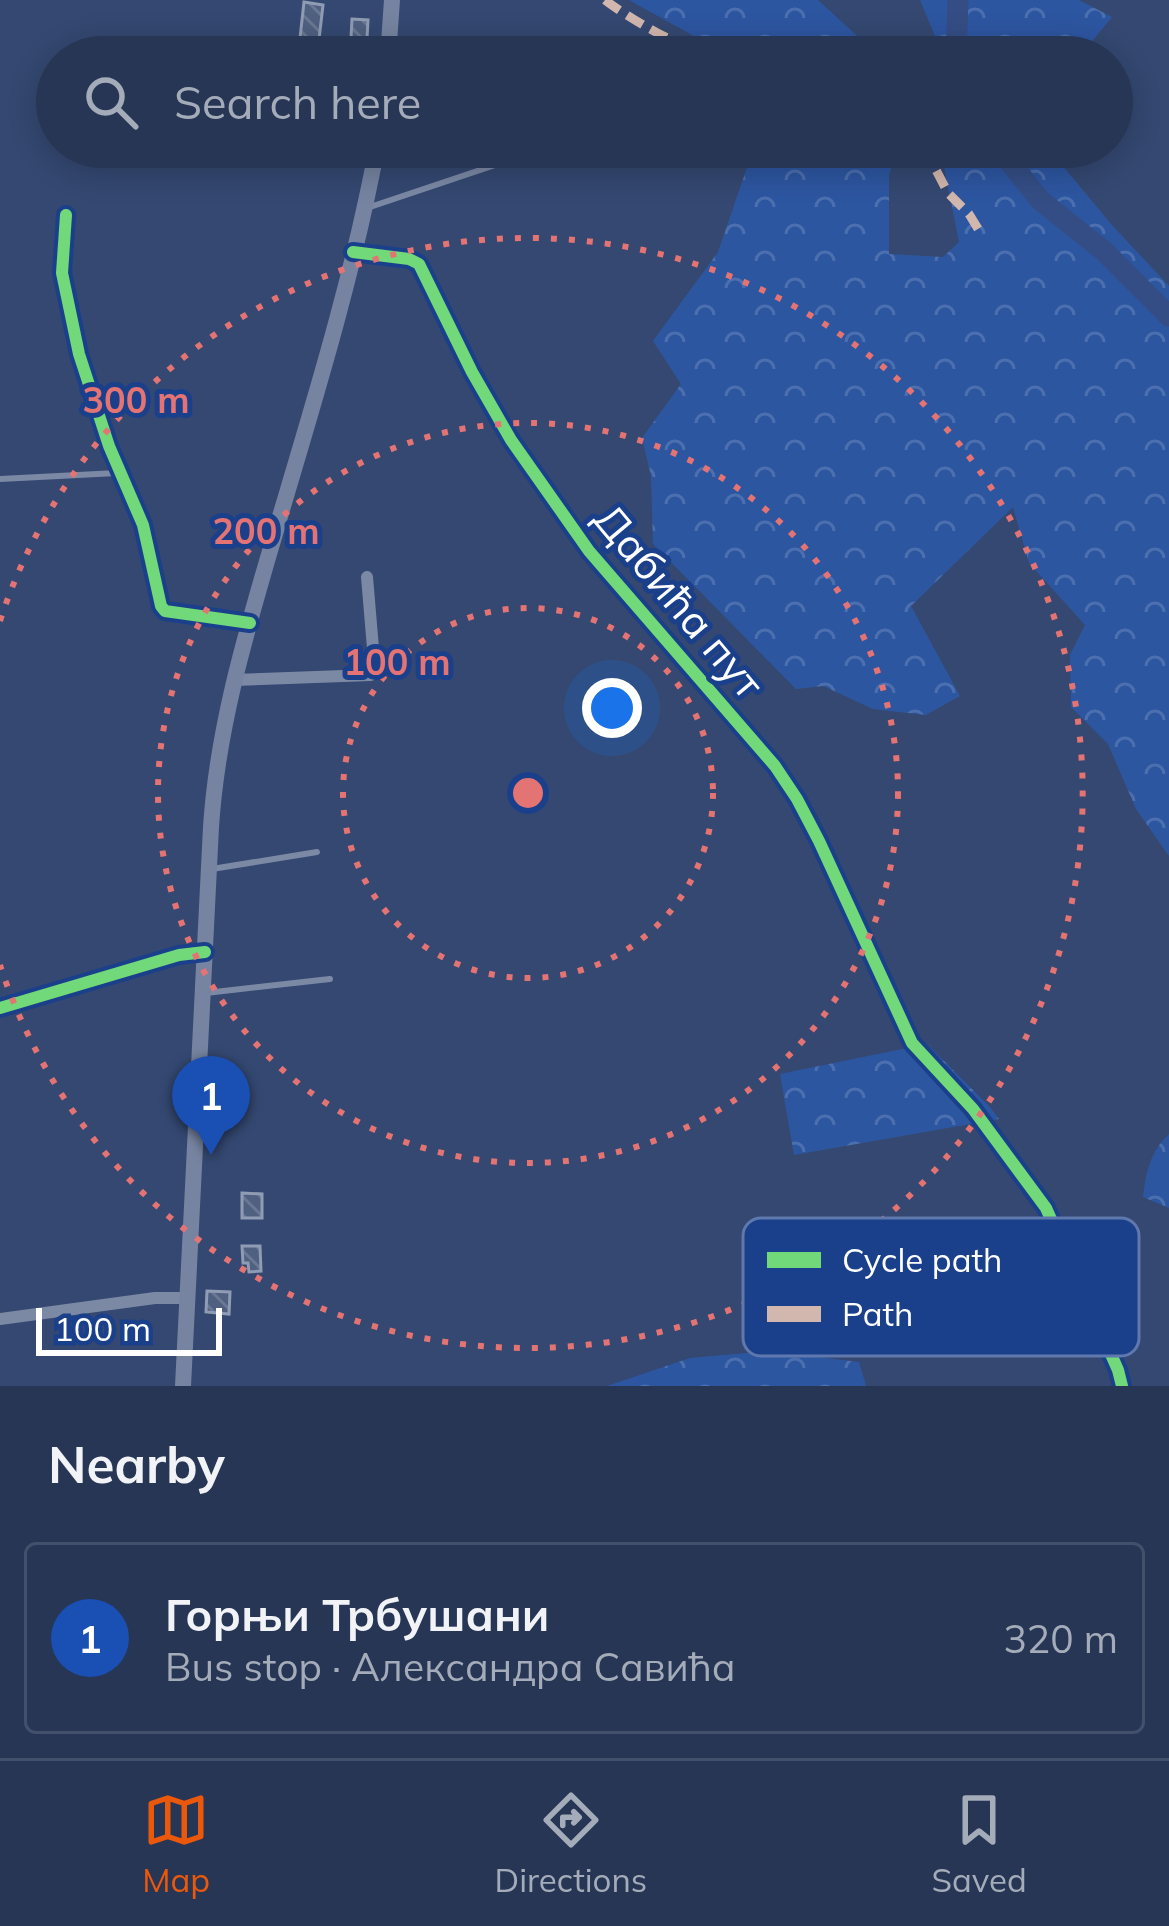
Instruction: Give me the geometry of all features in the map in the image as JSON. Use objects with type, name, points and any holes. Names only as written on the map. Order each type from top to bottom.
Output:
[{"type":"main road","points":[[389,36],[392,0]]},
{"type":"main road","points":[[183,1386],[214,783],[234,680],[314,402],[373,168]]},
{"type":"street","points":[[66,215],[62,273],[80,354],[109,446],[143,525],[158,598],[165,611],[250,623]]},
{"type":"street","name":"Дабића пут","points":[[353,252],[419,264],[511,440],[576,532],[775,766],[820,841],[912,1042],[973,1108],[1050,1218]]},
{"type":"street","points":[[234,680],[375,672],[367,577]]},
{"type":"street","points":[[0,1008],[179,955],[205,952]]},
{"type":"street","points":[[0,1318],[187,1298]]},
{"type":"street","name":"Дабића пут","points":[[1110,1356],[1123,1386]]},
{"type":"lane","points":[[364,209],[486,168]]},
{"type":"lane","points":[[0,479],[121,473]]},
{"type":"lane","points":[[209,870],[316,852]]},
{"type":"lane","points":[[202,994],[330,980]]},
{"type":"green space","points":[[629,0],[818,0],[857,36],[694,36]]},
{"type":"green space","points":[[920,0],[1079,0],[1112,17],[1096,36],[935,36]]},
{"type":"green space","points":[[747,168],[891,168],[889,254],[943,257],[959,242],[944,168],[1064,168],[1169,286],[1169,856],[1136,809],[1108,744],[1071,707],[1070,655],[1085,625],[1029,563],[1013,507],[911,606],[960,696],[926,715],[873,709],[823,686],[796,689],[653,544],[651,476],[642,438],[681,384],[653,341],[718,252]]},
{"type":"green space","points":[[927,1044],[999,1119],[794,1155],[780,1074]]},
{"type":"green space","points":[[1169,1134],[1169,1208],[1143,1197],[1150,1163]]},
{"type":"green space","points":[[743,1353],[859,1362],[866,1386],[607,1386],[690,1358]]},
{"type":"building","points":[[304,2],[323,5],[319,36],[300,36]]},
{"type":"building","points":[[352,19],[368,20],[367,36],[351,36]]},
{"type":"building","points":[[242,1193],[262,1194],[262,1218],[242,1218]]},
{"type":"building","points":[[242,1246],[260,1246],[261,1271],[249,1272]]},
{"type":"building","points":[[207,1291],[230,1292],[229,1314],[206,1312]]},
{"type":"waterway","points":[[957,36],[958,0]]},
{"type":"waterway","points":[[1015,168],[1040,200],[1104,251],[1169,316]]},
{"type":"marked path","points":[[605,0],[665,36]]},
{"type":"marked path","points":[[935,168],[948,193],[980,232]]},
{"type":"cycle path","points":[[66,215],[62,273],[79,354],[109,446],[143,525],[161,606],[165,611],[250,623]]},
{"type":"cycle path","points":[[353,252],[419,264],[511,440],[589,551],[775,766],[819,841],[912,1043],[973,1109],[1050,1218]]},
{"type":"cycle path","points":[[0,1008],[179,955],[205,952]]},
{"type":"cycle path","points":[[1112,1356],[1122,1386]]},
{"type":"place","name":"Горњи Трбушани","points":[[211,1155]]}]
